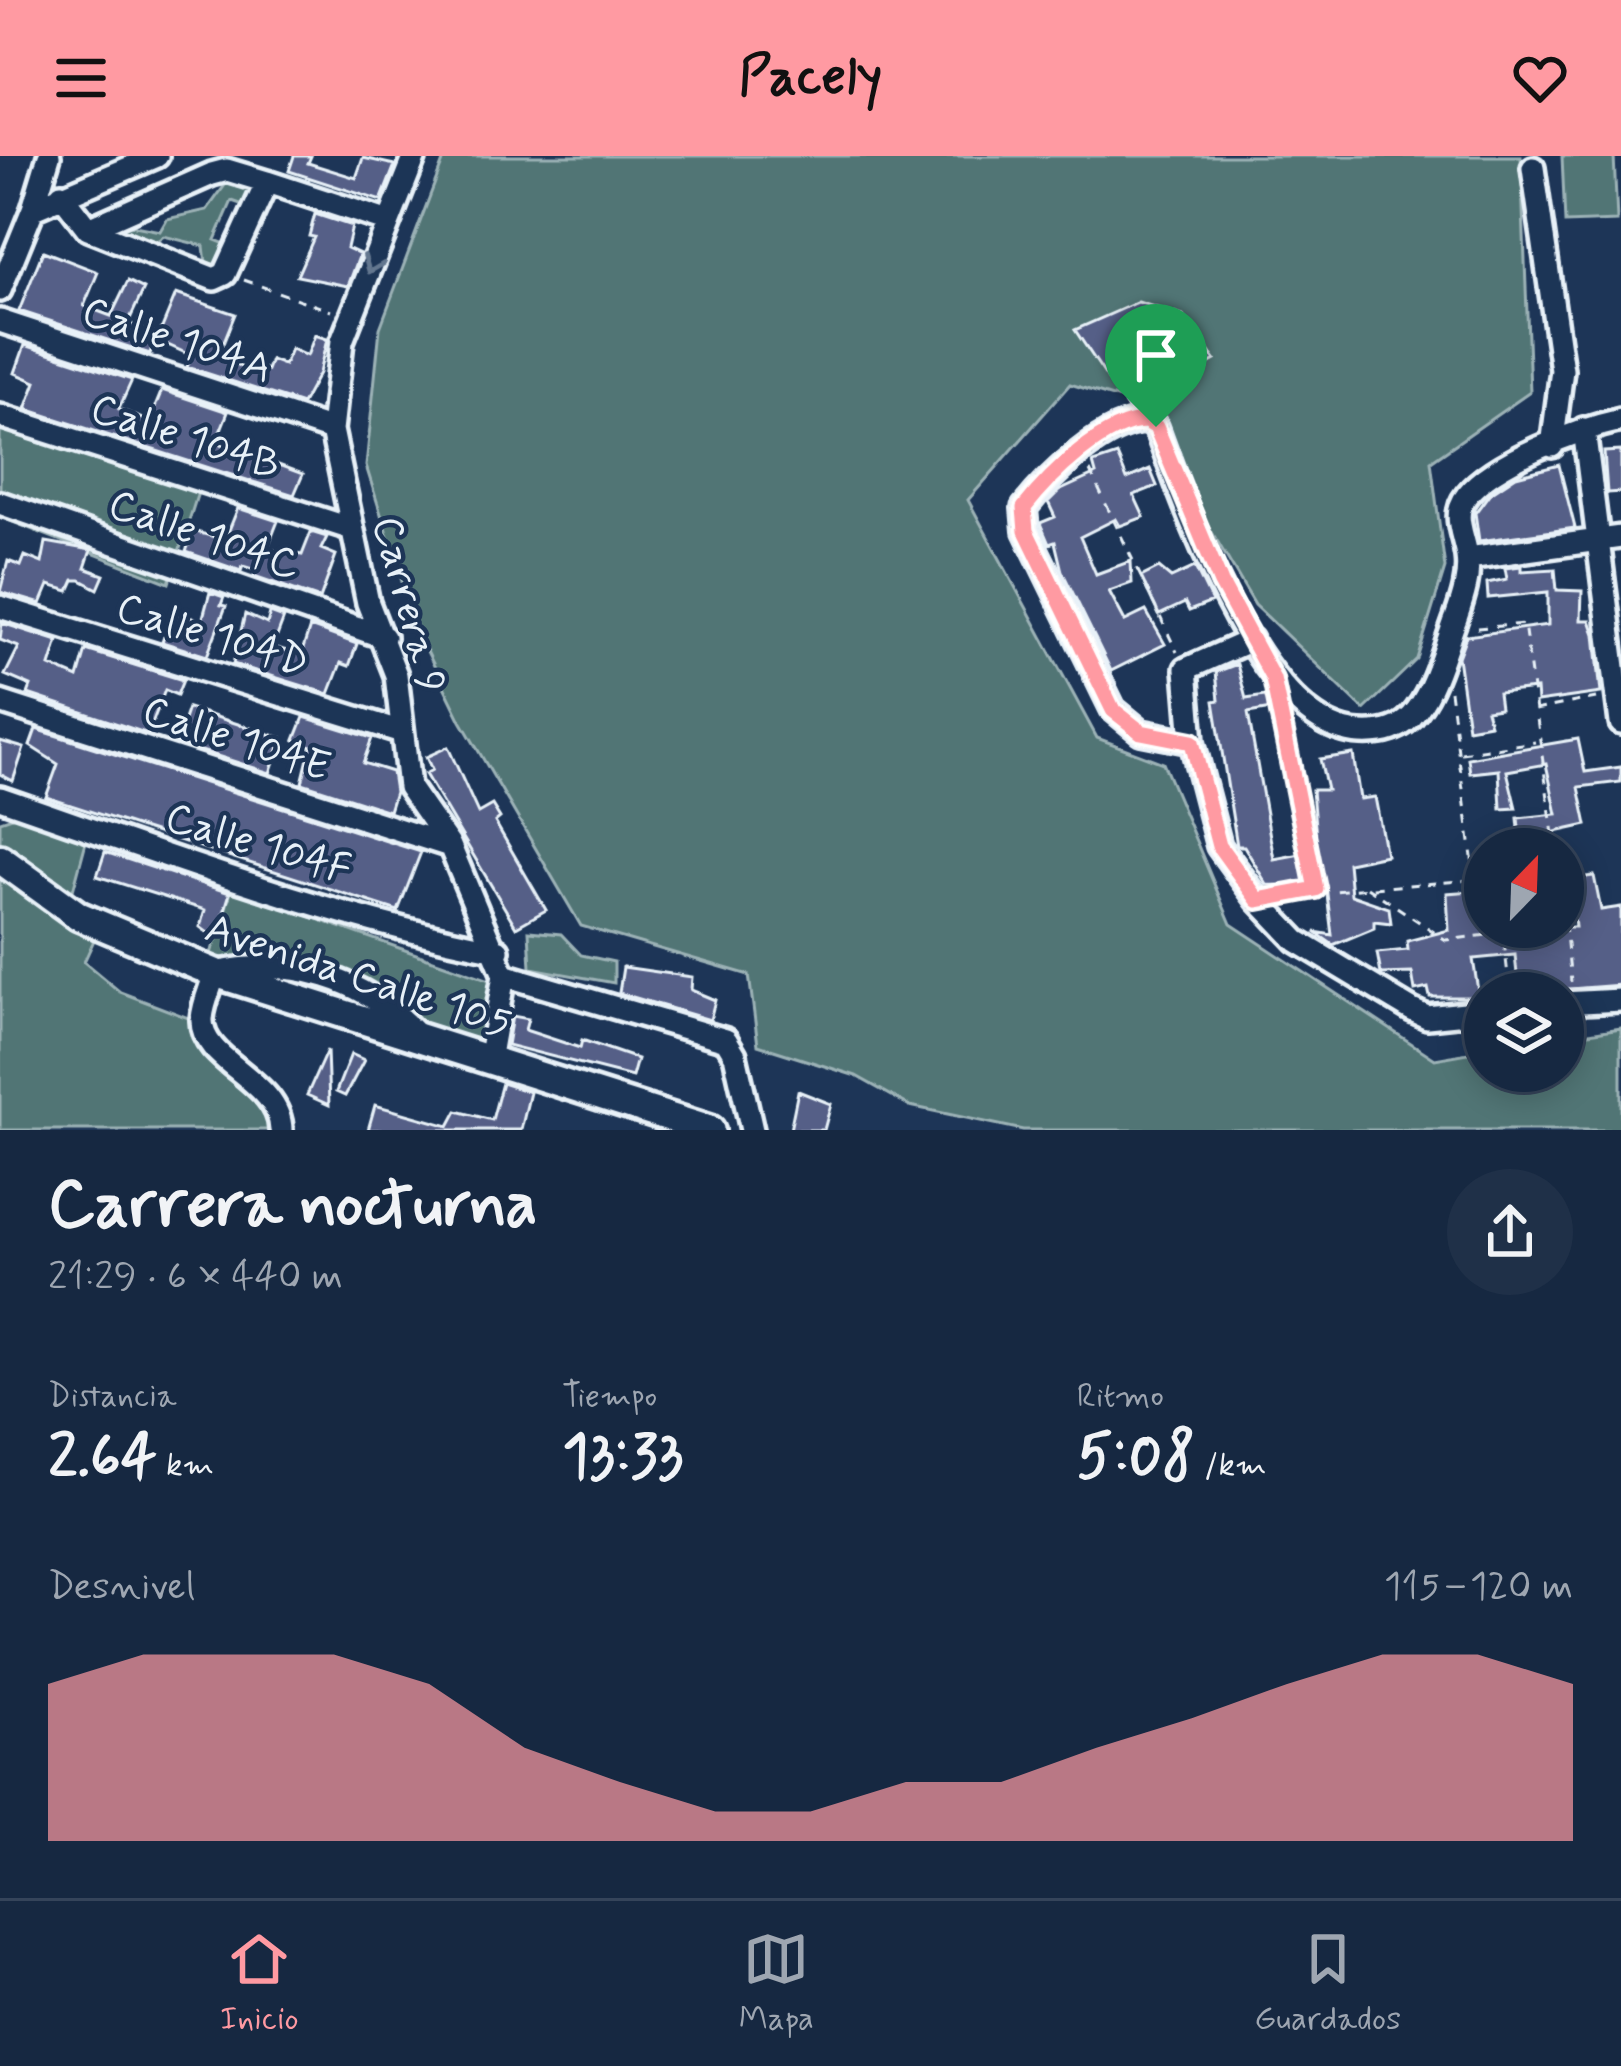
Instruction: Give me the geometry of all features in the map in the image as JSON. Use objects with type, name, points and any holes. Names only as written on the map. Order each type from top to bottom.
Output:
[{"type":"main road","name":"Avenida Calle 105","points":[[0,859],[79,916],[215,973],[710,1130]]},
{"type":"street","points":[[33,209],[49,156]]},
{"type":"street","name":"Carrera 9","points":[[415,156],[351,318],[339,359],[332,430],[368,604],[397,675],[409,787],[450,846],[498,950],[504,975],[489,1061]]},
{"type":"street","points":[[0,290],[10,233],[33,209],[140,158]]},
{"type":"street","points":[[1533,168],[1562,370],[1552,446]]},
{"type":"street","points":[[88,230],[227,170],[389,222]]},
{"type":"street","points":[[61,194],[88,230],[214,279],[225,274],[268,182]]},
{"type":"street","name":"Calle 104A","points":[[0,321],[332,430]]},
{"type":"street","name":"Calle 104B","points":[[0,416],[349,528]]},
{"type":"street","points":[[1192,742],[1141,732],[1113,710],[1026,531],[1024,508],[1082,453],[1124,425],[1146,421],[1156,427],[1273,679],[1324,722],[1349,732],[1378,734],[1400,727],[1418,710],[1466,591],[1468,558],[1459,525],[1467,495],[1498,470],[1584,429],[1620,424]]},
{"type":"street","points":[[1584,429],[1621,723]]},
{"type":"street","name":"Calle 104C","points":[[0,503],[384,637]]},
{"type":"street","points":[[1468,558],[1621,537]]},
{"type":"street","name":"Calle 104D","points":[[0,608],[402,732]]},
{"type":"street","points":[[1251,640],[1186,669],[1192,742],[1219,846],[1258,900],[1297,941],[1427,1017],[1464,1014]]},
{"type":"street","name":"Calle 104E","points":[[0,702],[450,846]]},
{"type":"street","name":"Calle 104F","points":[[0,799],[210,870],[498,950]]},
{"type":"street","points":[[215,973],[202,1020],[206,1036],[268,1096],[281,1130]]},
{"type":"street","points":[[504,975],[726,1040],[735,1055],[752,1130]]},
{"type":"street","points":[[1584,1002],[1621,1000]]},
{"type":"path","points":[[225,274],[351,318]]},
{"type":"path","points":[[1082,453],[1186,669]]},
{"type":"path","points":[[1451,629],[1524,624],[1532,710],[1552,828]]},
{"type":"path","points":[[1273,679],[1316,889]]},
{"type":"path","points":[[1450,690],[1468,828]]},
{"type":"path","points":[[1532,710],[1617,693]]},
{"type":"path","points":[[1459,753],[1537,742]]},
{"type":"path","points":[[1258,900],[1316,889],[1464,881]]},
{"type":"path","points":[[1365,886],[1446,940],[1503,933],[1508,972]]},
{"type":"green space","points":[[445,156],[1521,156],[1530,392],[1431,461],[1445,568],[1417,659],[1364,710],[1255,605],[1136,404],[1070,384],[968,500],[1097,738],[1163,763],[1231,924],[1435,1059],[1464,1054],[1464,1092],[1584,1092],[1584,1034],[1621,1028],[1621,1130],[1023,1130],[910,1106],[856,1076],[758,1045],[749,975],[581,926],[461,721],[418,633],[366,466],[380,328]]},
{"type":"green space","points":[[1562,156],[1614,156],[1617,221],[1565,223]]},
{"type":"green space","points":[[233,174],[257,184],[249,207],[232,201],[215,240],[233,247],[225,267],[206,263],[204,246],[164,236],[148,247],[110,232],[120,223],[160,231],[167,219],[207,210]]},
{"type":"green space","points":[[0,416],[201,483],[169,583],[0,517]]},
{"type":"green space","points":[[21,814],[87,838],[72,894],[0,844],[0,821]]},
{"type":"green space","points":[[0,878],[94,940],[84,962],[120,992],[199,1022],[257,1092],[276,1130],[0,1130]]},
{"type":"green space","points":[[232,889],[490,980],[497,988],[485,1037],[449,1039],[416,1020],[372,984],[317,963],[248,954],[241,962],[207,966]]},
{"type":"green space","points":[[529,931],[561,934],[581,955],[614,962],[614,983],[531,968]]},
{"type":"building","points":[[294,156],[311,156],[308,163],[356,178],[363,158],[395,165],[381,201],[289,171]]},
{"type":"building","points":[[315,214],[352,226],[347,248],[360,254],[348,286],[297,276],[314,237],[309,236]]},
{"type":"building","points":[[43,251],[98,272],[84,306],[111,316],[128,281],[144,289],[128,323],[156,333],[150,354],[19,311]]},
{"type":"building","points":[[176,294],[235,314],[218,356],[249,371],[252,364],[267,370],[271,360],[284,365],[291,349],[307,356],[315,335],[327,339],[319,373],[302,404],[187,367],[192,356],[157,340]]},
{"type":"building","points":[[1138,302],[1183,316],[1215,360],[1128,409],[1075,330]]},
{"type":"building","points":[[25,345],[132,380],[119,409],[149,422],[162,390],[228,412],[216,442],[303,474],[294,495],[26,409],[36,382],[15,373]]},
{"type":"building","points":[[1621,451],[1621,492],[1607,493],[1604,452]]},
{"type":"building","points":[[1117,455],[1127,479],[1150,469],[1157,486],[1134,495],[1144,517],[1120,526],[1116,519],[1080,537],[1096,574],[1131,561],[1132,583],[1109,591],[1125,621],[1146,611],[1165,644],[1111,671],[1062,571],[1055,542],[1049,544],[1040,523],[1055,517],[1048,502],[1059,491],[1096,474],[1093,463]]},
{"type":"building","points":[[1559,465],[1575,528],[1479,541],[1475,513],[1489,494],[1516,476]]},
{"type":"building","points":[[238,508],[278,521],[267,549],[302,555],[311,532],[327,537],[321,549],[336,555],[320,599],[254,576],[256,570],[243,566],[241,571],[186,552],[193,531],[225,540]]},
{"type":"building","points":[[46,542],[91,550],[85,568],[104,575],[98,589],[81,580],[74,580],[69,591],[49,585],[41,604],[0,592],[8,561],[21,566],[25,556],[42,563]]},
{"type":"building","points":[[1521,566],[1521,571],[1555,569],[1557,590],[1582,591],[1581,620],[1590,620],[1595,634],[1601,693],[1537,702],[1536,689],[1498,693],[1500,708],[1486,710],[1490,724],[1468,728],[1458,657],[1466,636],[1548,625],[1548,592],[1488,598],[1487,583],[1507,579],[1505,568]]},
{"type":"building","points":[[1195,567],[1212,602],[1189,611],[1185,603],[1159,615],[1141,577],[1159,568],[1171,578]]},
{"type":"building","points":[[210,592],[224,597],[221,605],[226,606],[207,656],[162,642],[174,610],[202,621]]},
{"type":"building","points":[[270,613],[284,618],[273,647],[301,655],[310,627],[357,644],[349,666],[341,663],[329,694],[233,664],[245,614],[267,624]]},
{"type":"building","points":[[2,623],[58,641],[50,666],[78,678],[86,650],[183,680],[177,695],[165,690],[148,734],[28,694],[31,686],[5,675],[19,647],[0,640]]},
{"type":"building","points":[[1237,664],[1246,699],[1271,695],[1277,708],[1248,713],[1274,859],[1317,851],[1312,790],[1327,790],[1320,759],[1353,754],[1360,799],[1375,797],[1386,855],[1348,863],[1351,895],[1389,908],[1391,923],[1374,921],[1374,928],[1333,945],[1315,932],[1332,935],[1326,886],[1267,885],[1244,846],[1237,846],[1214,701],[1219,700],[1216,672]]},
{"type":"building","points":[[188,708],[282,738],[270,773],[176,743]]},
{"type":"building","points":[[304,717],[372,738],[363,763],[392,772],[395,792],[389,811],[302,783],[311,746],[295,740]]},
{"type":"building","points":[[36,729],[421,852],[398,911],[46,797],[58,764],[30,746]]},
{"type":"building","points":[[1578,739],[1585,772],[1621,767],[1621,782],[1579,787],[1587,825],[1519,828],[1518,818],[1557,814],[1546,764],[1507,771],[1516,808],[1501,809],[1499,770],[1470,773],[1468,758]]},
{"type":"building","points":[[0,741],[24,748],[13,781],[0,774]]},
{"type":"building","points":[[448,747],[478,813],[492,805],[500,818],[495,822],[546,910],[516,927],[425,774],[432,770],[426,757]]},
{"type":"building","points":[[105,852],[230,893],[216,939],[200,927],[205,910],[97,876]]},
{"type":"building","points":[[1594,876],[1601,910],[1621,907],[1621,985],[1584,988],[1584,972],[1517,972],[1515,955],[1473,959],[1475,972],[1464,972],[1464,997],[1430,997],[1428,988],[1415,991],[1412,973],[1381,974],[1377,953],[1408,950],[1407,941],[1449,930],[1447,893],[1464,892],[1464,948],[1584,948],[1584,877]]},
{"type":"building","points":[[623,967],[692,977],[691,990],[715,1000],[710,1020],[619,993]]},
{"type":"building","points":[[512,1016],[528,1019],[525,1030],[580,1048],[582,1040],[637,1059],[632,1077],[507,1045]]},
{"type":"building","points":[[327,1050],[329,1105],[307,1095]]},
{"type":"building","points":[[351,1054],[364,1060],[345,1096],[336,1092]]},
{"type":"building","points":[[502,1083],[530,1092],[521,1130],[368,1130],[375,1105],[449,1126],[457,1111],[492,1120]]},
{"type":"building","points":[[798,1091],[831,1104],[824,1130],[790,1130]]},
{"type":"route","points":[[1138,420],[1156,427],[1221,583],[1273,679],[1316,889],[1258,900],[1219,846],[1192,742],[1141,732],[1113,710],[1026,531],[1022,515],[1029,501],[1082,453],[1138,420]]}]
